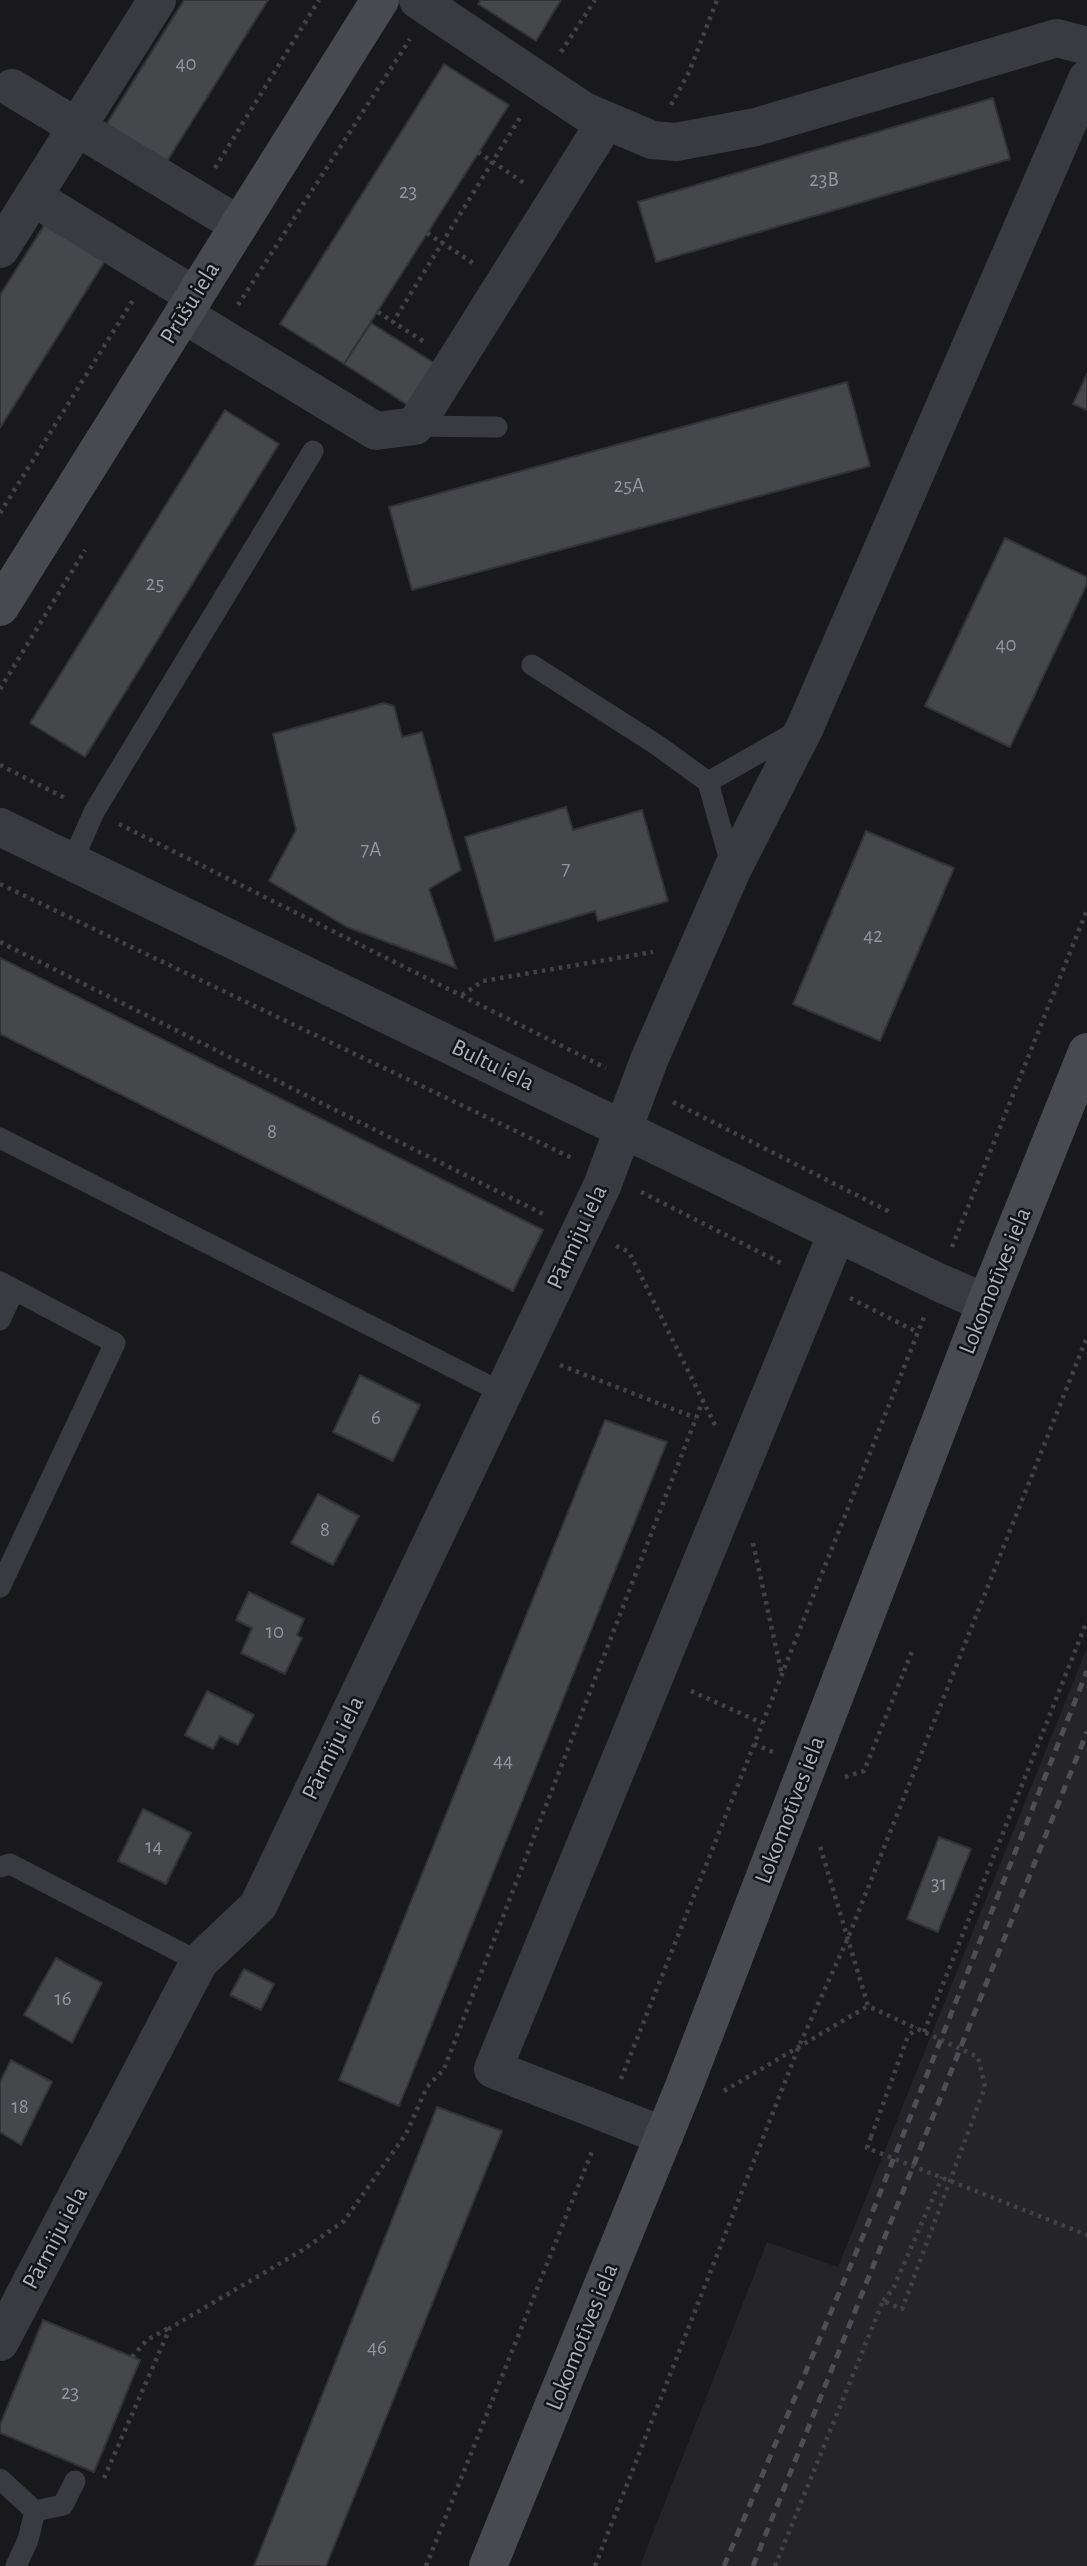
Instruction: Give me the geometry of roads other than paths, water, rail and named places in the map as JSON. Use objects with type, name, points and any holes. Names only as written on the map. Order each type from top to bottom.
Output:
[{"type":"street","points":[[0,249],[157,0]]},
{"type":"street","name":"Prūšu iela","points":[[0,607],[380,0]]},
{"type":"street","points":[[418,0],[584,111],[652,140],[676,142],[756,127],[1057,38],[1087,46]]},
{"type":"street","name":"Pārmiju iela","points":[[0,2342],[199,1962],[258,1906],[607,1174],[649,1060],[733,870],[805,727],[1087,79]]},
{"type":"street","points":[[12,88],[239,225]]},
{"type":"street","points":[[33,197],[376,431],[415,426],[606,121]]},
{"type":"street","name":"Bultu iela","points":[[0,827],[937,1282],[986,1303]]},
{"type":"street","name":"Lokomotīves iela","points":[[488,2566],[683,2089],[986,1303],[1087,1052]]},
{"type":"street","points":[[664,2136],[493,2069],[837,1233]]},
{"type":"lane","points":[[415,426],[497,427]]},
{"type":"lane","points":[[72,862],[94,812],[313,451]]},
{"type":"lane","points":[[532,665],[657,745],[708,782],[733,870]]},
{"type":"lane","points":[[708,782],[805,727]]},
{"type":"lane","points":[[0,1138],[503,1394]]},
{"type":"lane","points":[[0,1321],[7,1286],[115,1343],[0,1587]]},
{"type":"lane","points":[[0,1867],[10,1864],[199,1962]]},
{"type":"lane","points":[[0,2479],[35,2511]]},
{"type":"lane","points":[[35,2511],[62,2505],[75,2481]]},
{"type":"lane","points":[[16,2566],[28,2540],[35,2511]]},
{"type":"railway","points":[[724,2566],[863,2236],[1087,1671]]},
{"type":"railway","points":[[753,2566],[1087,1732]]}]
